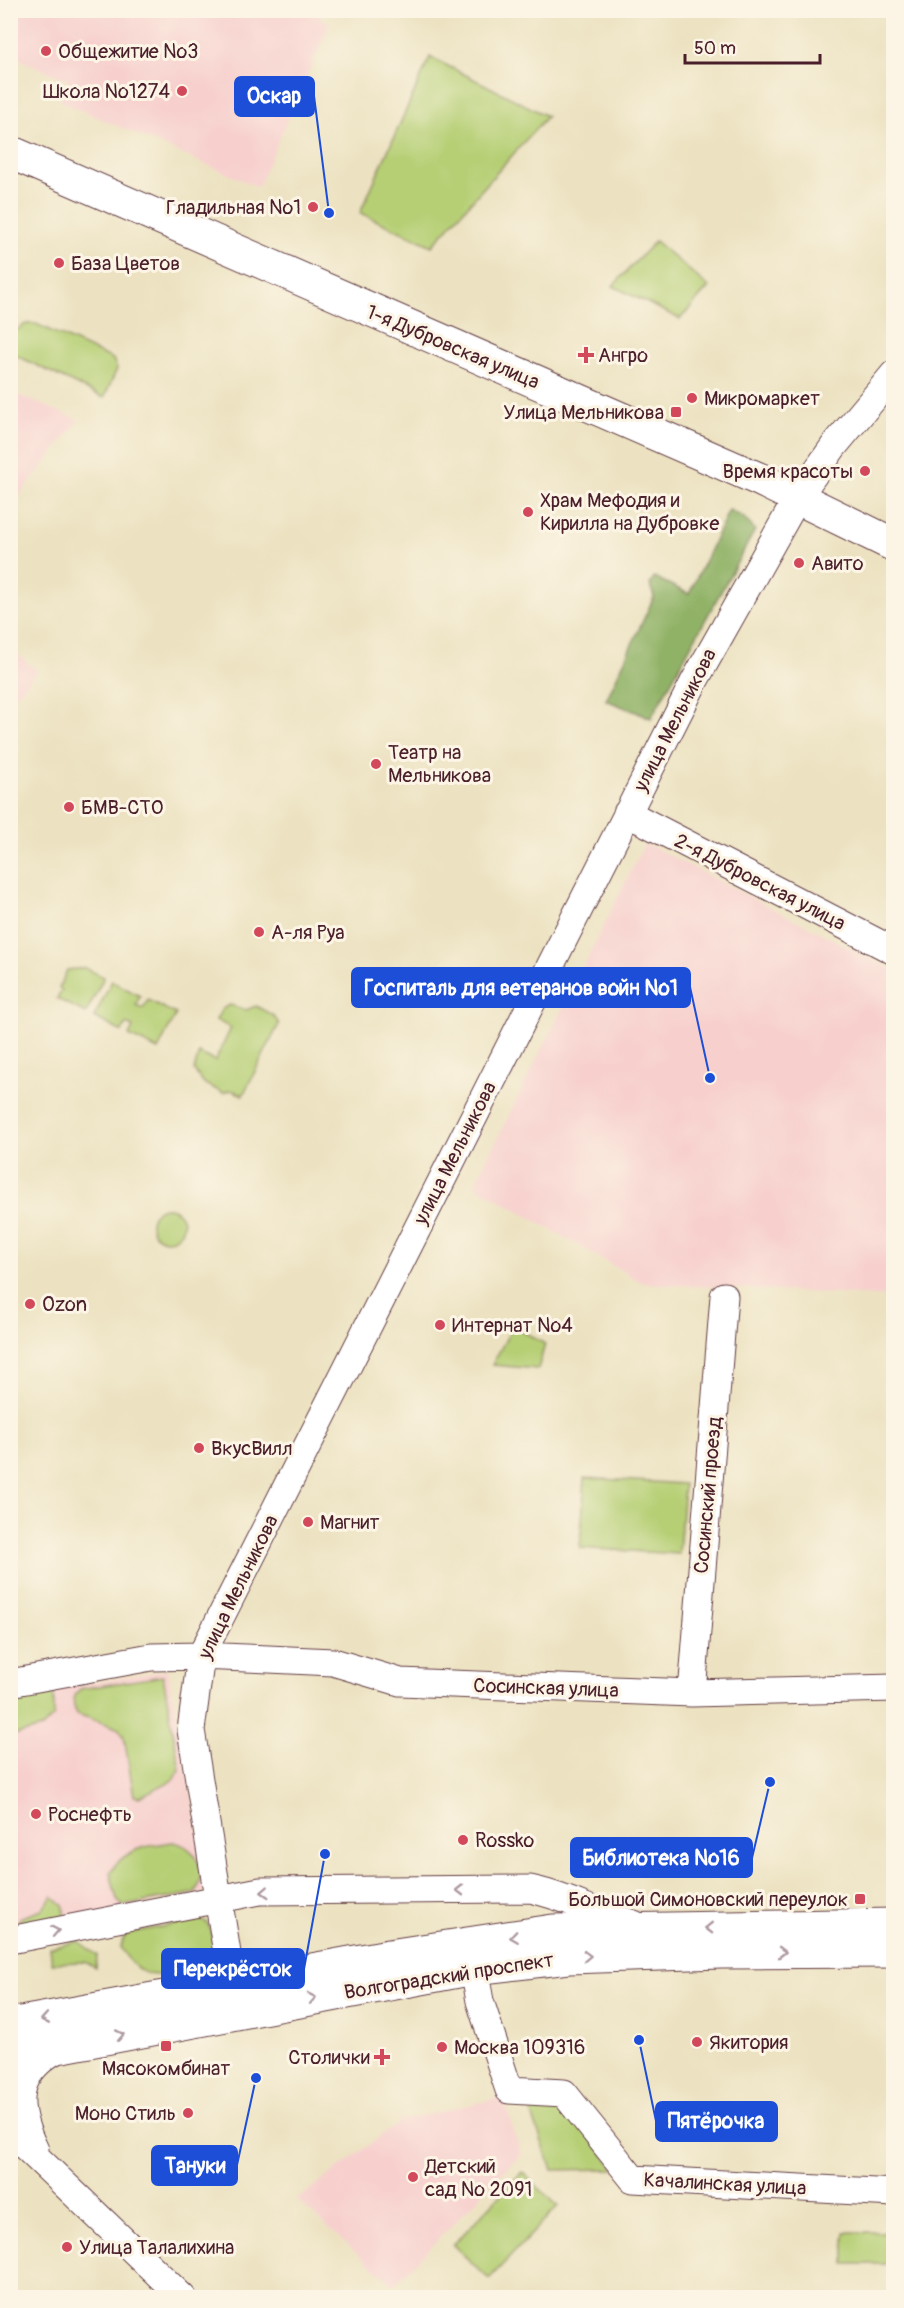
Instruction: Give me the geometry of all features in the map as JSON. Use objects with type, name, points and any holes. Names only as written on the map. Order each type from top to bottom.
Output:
[{"type":"main road","name":"1-я Дубровская улица","points":[[10,152],[798,497],[894,545]]},
{"type":"main road","name":"Волгоградский проспект","points":[[10,2025],[389,1956],[553,1931],[894,1925]]},
{"type":"main road","name":"Волгоградский проспект","points":[[10,2056],[474,1968],[569,1957],[721,1952],[894,1951]]},
{"type":"street","name":"улица Мельникова","points":[[232,1984],[191,1730],[201,1656],[695,680],[798,497],[834,446],[894,374]]},
{"type":"street","name":"2-я Дубровская улица","points":[[627,813],[894,951]]},
{"type":"street","name":"Сосинский проезд","points":[[692,1693],[724,1296]]},
{"type":"street","name":"Сосинская улица","points":[[10,1683],[151,1657],[201,1656],[333,1662],[400,1683],[692,1693],[894,1688]]},
{"type":"street","points":[[10,1940],[260,1891],[530,1889],[560,1895],[616,1919],[658,1929]]},
{"type":"street","name":"Качалинская улица","points":[[474,1968],[480,2001],[509,2090],[564,2093],[633,2179],[894,2193]]},
{"type":"street","points":[[44,2166],[24,2128],[20,2109],[21,2092],[32,2067],[44,2056],[63,2046]]},
{"type":"street","points":[[10,2132],[183,2298]]},
{"type":"street","points":[[10,2151],[44,2166]]},
{"type":"shaded area","name":"Школа №1274","points":[[323,10],[320,18],[330,23],[258,187],[60,101],[68,80],[11,56],[11,11]]},
{"type":"shaded area","points":[[11,392],[79,420],[11,506]]},
{"type":"shaded area","points":[[11,649],[37,671],[11,701]]},
{"type":"shaded area","points":[[645,843],[893,970],[893,1297],[643,1283],[474,1185]]},
{"type":"shaded area","points":[[168,1670],[209,1891],[11,1933],[11,1696]]},
{"type":"shaded area","name":"Детский сад № 2091","points":[[503,2097],[521,2154],[394,2285],[297,2200],[400,2121]]},
{"type":"green space","points":[[430,57],[547,116],[432,246],[360,213]]},
{"type":"green space","points":[[655,241],[709,287],[680,319],[613,286]]},
{"type":"green space","points":[[26,324],[36,324],[113,359],[117,369],[104,398],[11,353],[11,334]]},
{"type":"green space","points":[[729,510],[743,517],[755,530],[651,718],[606,700],[654,597],[650,585],[654,577],[689,594]]},
{"type":"green space","points":[[85,968],[104,977],[86,1013],[57,999],[67,970]]},
{"type":"green space","points":[[112,981],[140,996],[136,1005],[143,1008],[148,1000],[176,1014],[158,1050],[129,1036],[133,1027],[126,1024],[122,1032],[94,1017]]},
{"type":"green space","points":[[230,1005],[246,1010],[256,1006],[274,1016],[279,1024],[243,1095],[231,1090],[223,1093],[203,1083],[194,1070],[199,1053],[215,1061],[231,1028],[216,1020],[222,1009]]},
{"type":"green space","points":[[167,1208],[178,1213],[183,1224],[178,1235],[167,1240],[156,1235],[151,1224],[156,1213]]},
{"type":"green space","points":[[513,1326],[545,1344],[538,1369],[492,1365]]},
{"type":"green space","points":[[585,1478],[684,1484],[679,1554],[580,1548]]},
{"type":"green space","points":[[163,1676],[180,1770],[173,1780],[139,1797],[134,1796],[124,1737],[119,1729],[77,1714],[74,1698],[80,1689]]},
{"type":"green space","points":[[27,1689],[54,1693],[54,1716],[42,1728],[11,1736],[11,1694]]},
{"type":"green space","points":[[173,1842],[188,1849],[198,1861],[201,1877],[195,1893],[123,1906],[117,1900],[110,1872],[116,1864],[137,1850]]},
{"type":"green space","points":[[52,1896],[64,1906],[64,1917],[21,1932],[19,1918],[42,1910]]},
{"type":"green space","points":[[199,1920],[206,1922],[211,1930],[215,1951],[205,1966],[167,1974],[147,1974],[130,1961],[121,1948],[123,1939],[129,1933]]},
{"type":"green space","points":[[78,1941],[97,1955],[96,1968],[85,1962],[52,1963],[50,1948]]},
{"type":"green space","points":[[562,2101],[615,2169],[552,2170],[528,2103]]},
{"type":"green space","points":[[522,2172],[558,2206],[489,2279],[453,2245]]},
{"type":"green space","points":[[845,2232],[893,2232],[893,2264],[845,2264]]},
{"type":"place","name":"Общежитие №3","points":[[46,51]]},
{"type":"place","name":"Школа №1274","points":[[182,91]]},
{"type":"place","name":"Гладильная №1","points":[[313,207]]},
{"type":"place","name":"Оскар","points":[[329,213]]},
{"type":"place","name":"База Цветов","points":[[59,263]]},
{"type":"place","name":"Ангро","points":[[586,355]]},
{"type":"place","name":"Микромаркет","points":[[692,398]]},
{"type":"place","name":"Улица Мельникова","points":[[676,412]]},
{"type":"place","name":"Время красоты","points":[[865,471]]},
{"type":"place","name":"Храм Мефодия и Кирилла на Дубровке","points":[[528,512]]},
{"type":"place","name":"Авито","points":[[799,563]]},
{"type":"place","name":"Театр на Мельникова","points":[[376,764]]},
{"type":"place","name":"БМВ-СТО","points":[[69,807]]},
{"type":"place","name":"А-ля Руа","points":[[259,932]]},
{"type":"place","name":"Госпиталь для ветеранов войн №1","points":[[710,1078]]},
{"type":"place","name":"Ozon","points":[[30,1304]]},
{"type":"place","name":"Интернат №4","points":[[440,1325]]},
{"type":"place","name":"ВкусВилл","points":[[199,1448]]},
{"type":"place","name":"Магнит","points":[[308,1522]]},
{"type":"place","name":"Библиотека №16","points":[[770,1782]]},
{"type":"place","name":"Роснефть","points":[[36,1814]]},
{"type":"place","name":"Rossko","points":[[463,1840]]},
{"type":"place","name":"Перекрёсток","points":[[325,1854]]},
{"type":"place","name":"Большой Симоновский переулок","points":[[860,1899]]},
{"type":"place","name":"Пятёрочка","points":[[639,2040]]},
{"type":"place","name":"Якитория","points":[[697,2042]]},
{"type":"place","name":"Мясокомбинат","points":[[166,2046]]},
{"type":"place","name":"Москва 109316","points":[[442,2047]]},
{"type":"place","name":"Столички","points":[[382,2057]]},
{"type":"place","name":"Тануки","points":[[256,2078]]},
{"type":"place","name":"Моно Стиль","points":[[188,2113]]},
{"type":"place","name":"Детский сад № 2091","points":[[413,2177]]},
{"type":"place","name":"Улица Талалихина","points":[[67,2247]]}]
